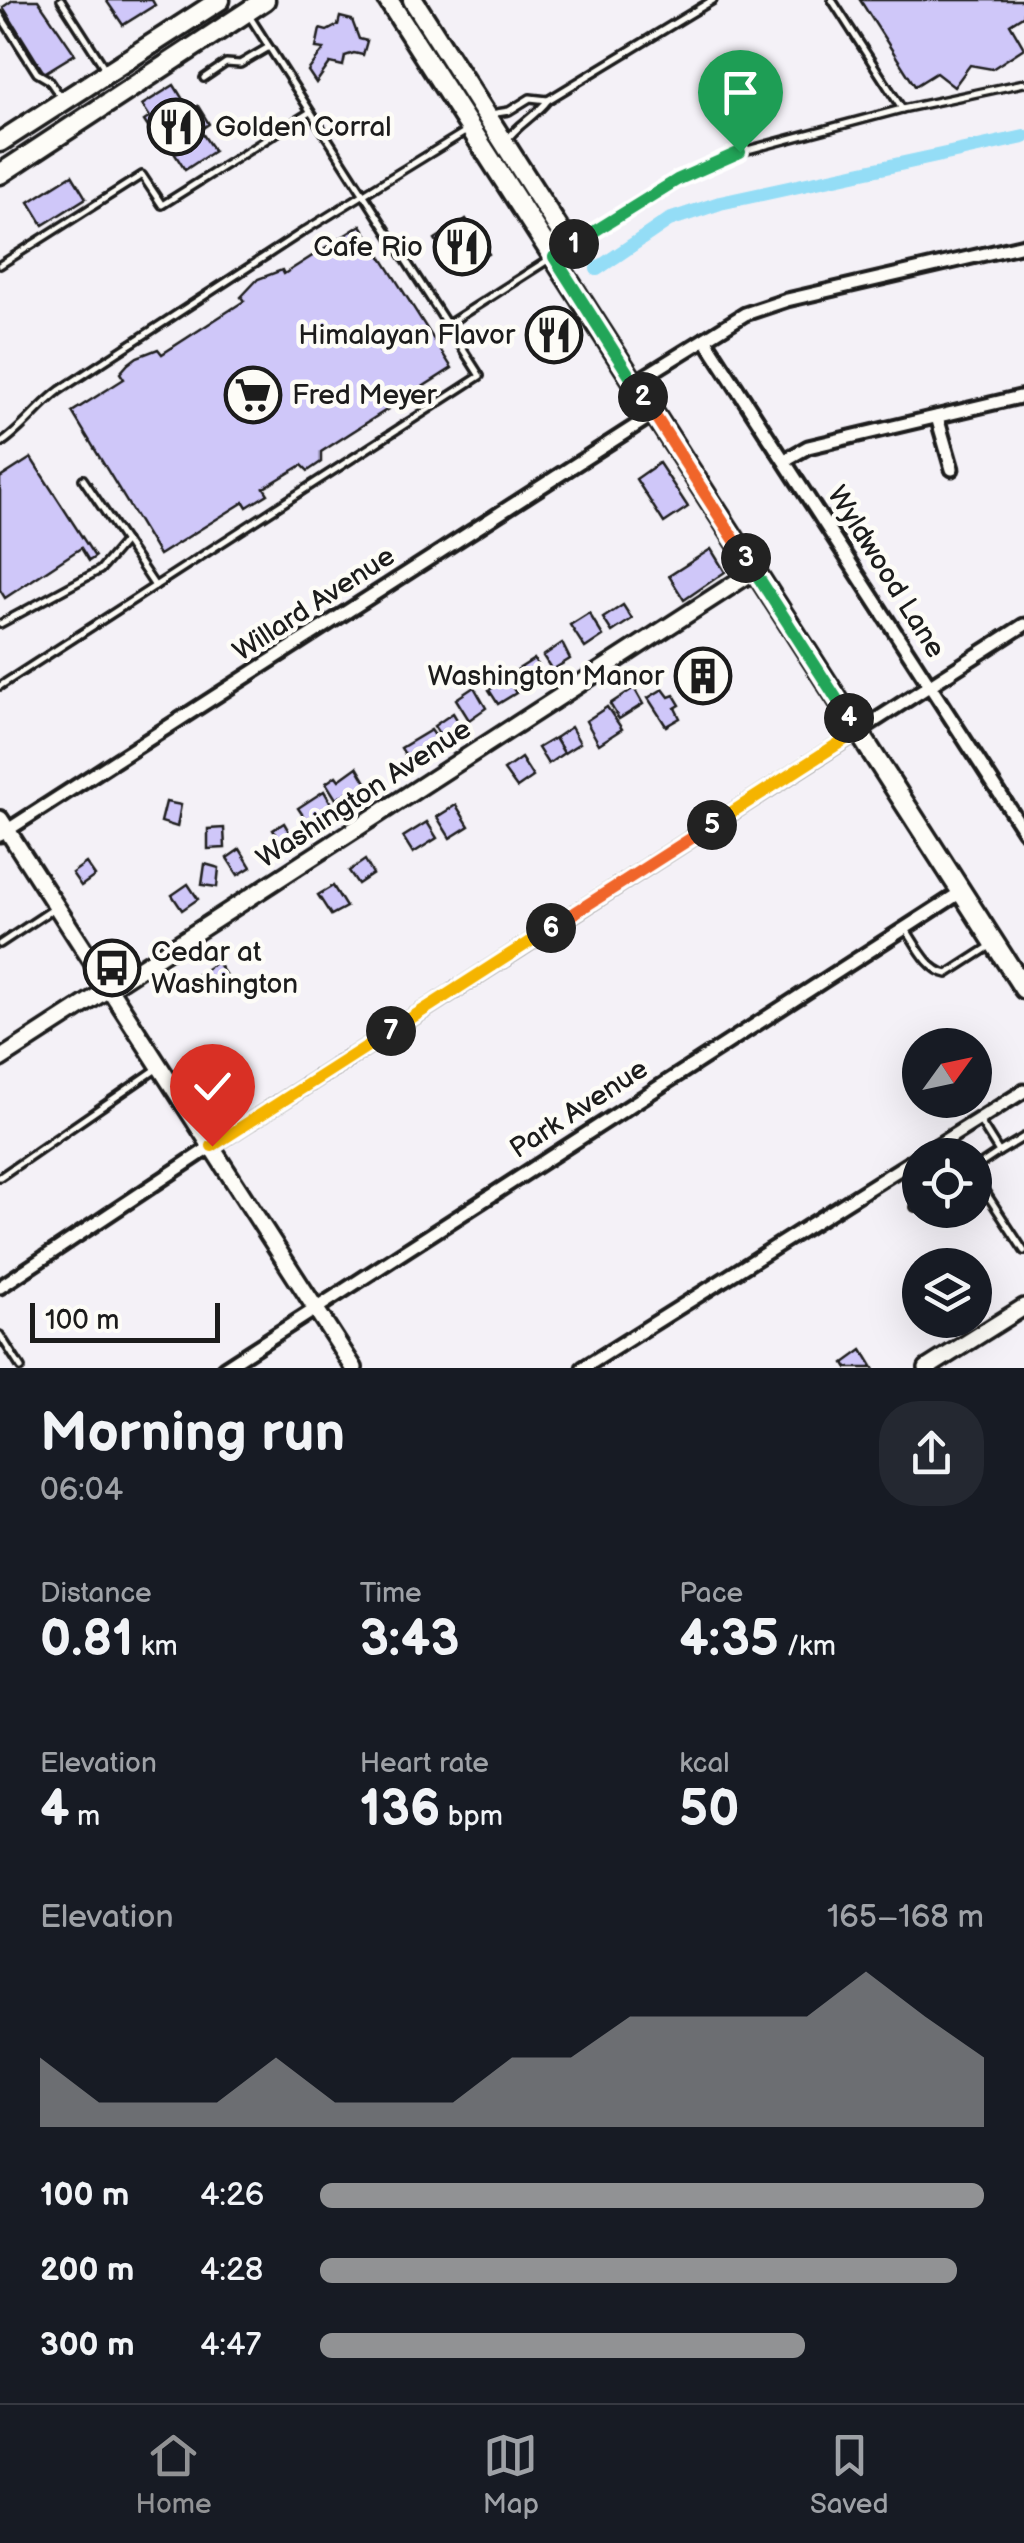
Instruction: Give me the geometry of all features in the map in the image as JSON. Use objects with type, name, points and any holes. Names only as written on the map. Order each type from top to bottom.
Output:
[{"type":"main road","points":[[0,174],[265,0]]},
{"type":"main road","points":[[388,0],[1024,989]]},
{"type":"main road","points":[[412,0],[561,232],[554,257]]},
{"type":"main road","points":[[0,142],[213,2]]},
{"type":"street","points":[[634,384],[745,314],[787,300],[1024,245]]},
{"type":"street","name":"Wyldwood Lane","points":[[705,338],[929,686],[1018,811],[1024,832]]},
{"type":"street","points":[[786,460],[808,447],[1024,396]]},
{"type":"street","name":"Willard Avenue","points":[[2,828],[654,414]]},
{"type":"street","points":[[937,417],[952,469]]},
{"type":"street","name":"Washington Avenue","points":[[0,1059],[754,571]]},
{"type":"street","points":[[0,1287],[212,1146],[1024,624]]},
{"type":"street","points":[[2,828],[354,1368]]},
{"type":"street","name":"Park Avenue","points":[[224,1368],[961,892]]},
{"type":"street","points":[[949,1138],[1024,1091]]},
{"type":"street","points":[[583,1368],[902,1168]]},
{"type":"street","points":[[927,1368],[1024,1306]]},
{"type":"lane","points":[[61,0],[108,73]]},
{"type":"lane","points":[[504,143],[517,126],[548,100],[713,0]]},
{"type":"lane","points":[[832,0],[902,108]]},
{"type":"lane","points":[[0,686],[480,376],[246,12]]},
{"type":"lane","points":[[0,15],[37,73],[49,80],[63,102]]},
{"type":"lane","points":[[204,78],[226,63],[240,64],[269,47]]},
{"type":"lane","points":[[447,325],[677,180],[740,152],[902,108],[1024,82]]},
{"type":"lane","points":[[486,114],[509,111],[530,98],[548,100]]},
{"type":"lane","points":[[0,265],[142,175],[162,205],[310,112]]},
{"type":"lane","points":[[0,444],[60,390],[471,128]]},
{"type":"lane","points":[[83,479],[155,586]]},
{"type":"lane","points":[[0,624],[100,570],[124,541]]},
{"type":"lane","points":[[0,944],[57,907]]},
{"type":"lane","points":[[906,928],[930,964],[937,972],[946,974],[994,944]]},
{"type":"lane","points":[[0,1177],[160,1067]]},
{"type":"lane","points":[[979,1119],[999,1152]]},
{"type":"lane","points":[[992,1157],[1024,1136]]},
{"type":"lane","points":[[992,1202],[1024,1251]]},
{"type":"lane","points":[[0,1334],[22,1368]]},
{"type":"building","points":[[13,0],[38,0],[75,54],[44,73],[3,7]]},
{"type":"building","points":[[106,0],[152,0],[155,5],[123,25]]},
{"type":"building","points":[[860,0],[1024,0],[1024,15],[1010,24],[1024,48],[992,69],[970,65],[954,87],[936,73],[915,86]]},
{"type":"building","points":[[340,17],[352,20],[359,39],[367,41],[363,55],[345,56],[343,66],[330,63],[316,83],[308,71],[324,49],[316,48],[320,29],[327,31],[338,25]]},
{"type":"building","name":"Golden Corral","points":[[174,85],[190,111],[198,106],[209,124],[200,130],[214,151],[185,170],[162,134],[155,138],[144,121],[150,117],[142,105]]},
{"type":"building","points":[[72,175],[86,198],[43,225],[29,202]]},
{"type":"building","name":"Cafe Rio","points":[[466,219],[489,254],[458,274],[435,239]]},
{"type":"building","name":"Fred Meyer","points":[[361,225],[452,368],[321,452],[321,462],[308,471],[302,465],[264,488],[268,494],[247,507],[244,502],[159,555],[72,412],[124,379],[120,373],[137,357],[158,349],[162,354],[244,301],[241,297],[258,279],[282,270],[284,274]]},
{"type":"building","name":"Himalayan Flavor","points":[[556,315],[573,342],[552,356],[535,329]]},
{"type":"building","points":[[31,458],[95,557],[89,561],[81,548],[5,598],[0,590],[0,478]]},
{"type":"building","points":[[659,463],[688,507],[664,523],[636,479]]},
{"type":"building","points":[[711,549],[725,572],[684,600],[669,576]]},
{"type":"building","points":[[623,605],[632,619],[612,632],[603,618]]},
{"type":"building","points":[[589,613],[603,636],[585,648],[570,625]]},
{"type":"building","points":[[562,643],[570,659],[552,670],[543,656]]},
{"type":"building","points":[[534,659],[542,672],[525,683],[517,670]]},
{"type":"building","name":"Washington Manor","points":[[705,661],[723,691],[708,700],[702,691],[698,694],[690,671]]},
{"type":"building","points":[[507,679],[516,693],[498,704],[489,690]]},
{"type":"building","points":[[474,687],[486,708],[469,720],[456,699]]},
{"type":"building","points":[[634,688],[643,704],[619,719],[610,704]]},
{"type":"building","name":"Washington Manor","points":[[663,689],[669,697],[674,695],[680,705],[675,708],[680,718],[666,726],[648,698]]},
{"type":"building","points":[[607,707],[622,729],[599,744],[586,721]]},
{"type":"building","points":[[453,713],[462,728],[443,740],[434,726]]},
{"type":"building","points":[[571,727],[580,743],[564,753],[555,738]]},
{"type":"building","points":[[431,730],[443,747],[410,763],[401,748]]},
{"type":"building","points":[[555,738],[564,753],[548,764],[538,748]]},
{"type":"building","points":[[521,758],[533,777],[517,788],[504,770]]},
{"type":"building","points":[[357,767],[370,789],[354,800],[348,792],[336,799],[326,783],[336,776],[339,780]]},
{"type":"building","points":[[324,791],[335,810],[327,816],[323,809],[306,820],[298,808]]},
{"type":"building","points":[[166,802],[181,805],[177,827],[161,822]]},
{"type":"building","points":[[456,805],[469,826],[450,838],[437,817]]},
{"type":"building","points":[[427,822],[437,838],[413,853],[403,837]]},
{"type":"building","points":[[284,823],[294,840],[284,847],[273,830]]},
{"type":"building","points":[[224,828],[225,848],[208,849],[208,829]]},
{"type":"building","points":[[240,849],[251,867],[238,875],[227,858]]},
{"type":"building","points":[[365,860],[373,874],[358,884],[349,871]]},
{"type":"building","points":[[86,863],[95,876],[81,886],[72,873]]},
{"type":"building","points":[[205,864],[219,868],[217,887],[202,885]]},
{"type":"building","points":[[188,884],[198,899],[182,910],[172,895]]},
{"type":"building","points":[[333,886],[346,907],[331,915],[318,895]]},
{"type":"building","points":[[217,962],[227,977],[202,992],[192,978]]},
{"type":"building","points":[[862,1350],[873,1368],[847,1368],[844,1363]]},
{"type":"waterway","points":[[597,269],[669,220],[720,203],[1024,137]]},
{"type":"place","name":"Golden Corral","points":[[176,127]]},
{"type":"place","name":"Cafe Rio","points":[[462,247]]},
{"type":"place","name":"Himalayan Flavor","points":[[554,335]]},
{"type":"place","name":"Fred Meyer","points":[[253,395]]},
{"type":"place","name":"Washington Manor","points":[[703,676]]},
{"type":"place","name":"Cedar at Washington","points":[[112,968]]},
{"type":"route","points":[[212,1146],[858,731],[554,257],[677,180],[740,152]]}]
